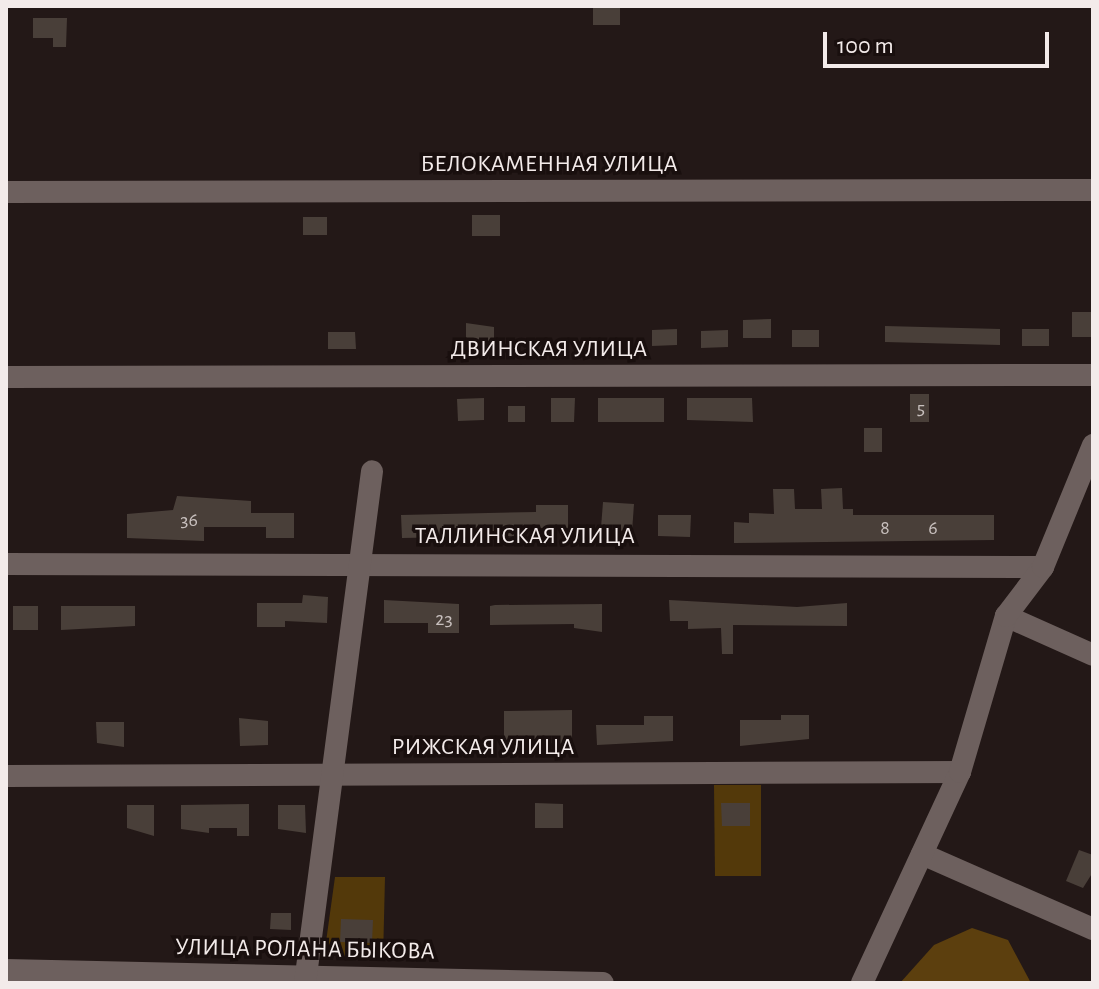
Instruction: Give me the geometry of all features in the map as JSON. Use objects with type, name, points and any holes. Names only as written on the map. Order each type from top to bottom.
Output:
[{"type":"street","name":"БЕЛОКАМЕННАЯ УЛИЦА","points":[[6,192],[1093,190]]},
{"type":"street","name":"ДВИНСКАЯ УЛИЦА","points":[[6,377],[1093,375]]},
{"type":"street","points":[[862,983],[960,772],[1006,616],[1043,567],[1093,445]]},
{"type":"street","points":[[306,980],[372,471]]},
{"type":"street","name":"ТАЛЛИНСКАЯ УЛИЦА","points":[[6,564],[1043,567]]},
{"type":"street","points":[[1006,616],[1093,655]]},
{"type":"street","name":"РИЖСКАЯ УЛИЦА","points":[[6,776],[960,772]]},
{"type":"street","points":[[922,854],[1093,929]]},
{"type":"street","name":"УЛИЦА РОЛАНА БЫКОВА","points":[[6,970],[306,980],[603,983]]},
{"type":"shaded area","points":[[714,785],[761,785],[761,876],[715,876]]},
{"type":"shaded area","points":[[335,877],[385,877],[383,959],[340,958],[326,942]]},
{"type":"shaded area","points":[[972,928],[1008,940],[1031,983],[900,983],[934,945]]},
{"type":"building","points":[[593,7],[620,7],[620,25],[593,25]]},
{"type":"building","points":[[33,18],[67,18],[66,47],[53,47],[53,38],[33,38]]},
{"type":"building","points":[[472,215],[500,215],[500,236],[472,236]]},
{"type":"building","points":[[303,217],[327,217],[327,235],[303,235]]},
{"type":"building","points":[[1072,312],[1091,312],[1091,337],[1072,337]]},
{"type":"building","points":[[771,319],[771,338],[743,338],[743,320]]},
{"type":"building","points":[[466,323],[494,327],[494,346],[466,346]]},
{"type":"building","points":[[885,326],[1000,329],[1000,345],[885,342]]},
{"type":"building","points":[[677,329],[677,345],[652,346],[652,330]]},
{"type":"building","points":[[1022,329],[1049,329],[1049,346],[1022,346]]},
{"type":"building","points":[[728,330],[728,347],[701,348],[701,331]]},
{"type":"building","points":[[792,330],[819,330],[819,347],[792,347]]},
{"type":"building","points":[[328,332],[355,332],[356,349],[328,349]]},
{"type":"building","points":[[910,394],[929,394],[929,422],[910,422]]},
{"type":"building","points":[[484,398],[484,420],[458,421],[457,399]]},
{"type":"building","points":[[551,398],[575,398],[574,422],[551,422]]},
{"type":"building","points":[[598,398],[664,398],[664,422],[598,422]]},
{"type":"building","points":[[687,398],[752,398],[753,422],[687,420]]},
{"type":"building","points":[[508,406],[525,406],[525,422],[508,422]]},
{"type":"building","points":[[864,428],[882,428],[882,452],[864,452]]},
{"type":"building","points":[[842,488],[843,509],[853,509],[853,515],[994,515],[994,540],[734,543],[734,522],[749,523],[749,513],[774,514],[773,489],[794,489],[795,509],[822,509],[821,489]]},
{"type":"building","points":[[177,496],[251,501],[251,513],[294,513],[294,538],[266,538],[266,527],[204,527],[204,541],[127,538],[127,514],[173,510]]},
{"type":"building","points":[[603,502],[634,504],[632,532],[601,528]]},
{"type":"building","points":[[536,505],[568,505],[568,528],[517,528],[517,536],[402,538],[401,515],[536,512]]},
{"type":"building","points":[[658,515],[691,515],[690,537],[658,536]]},
{"type":"building","points":[[303,595],[328,597],[327,623],[285,621],[285,627],[257,627],[257,603],[302,603]]},
{"type":"building","points":[[384,600],[459,604],[459,633],[428,633],[428,623],[384,623]]},
{"type":"building","points":[[669,600],[797,607],[847,603],[847,626],[733,625],[733,654],[722,654],[721,628],[688,629],[688,621],[670,621]]},
{"type":"building","points":[[602,604],[602,632],[574,628],[574,624],[490,625],[490,606],[495,605]]},
{"type":"building","points":[[13,606],[38,606],[38,630],[13,630]]},
{"type":"building","points":[[61,606],[135,606],[135,626],[61,630]]},
{"type":"building","points":[[572,710],[572,744],[504,741],[504,711]]},
{"type":"building","points":[[781,715],[809,715],[809,739],[740,746],[740,720],[781,720]]},
{"type":"building","points":[[644,716],[673,716],[673,741],[597,745],[596,725],[644,725]]},
{"type":"building","points":[[239,718],[268,721],[268,745],[240,746]]},
{"type":"building","points":[[96,722],[124,722],[124,747],[97,743]]},
{"type":"building","points":[[535,803],[563,804],[563,828],[535,828]]},
{"type":"building","points":[[721,803],[750,803],[750,826],[722,826]]},
{"type":"building","points":[[249,804],[249,836],[237,836],[237,828],[209,828],[209,833],[181,829],[181,805]]},
{"type":"building","points":[[127,805],[154,805],[154,836],[127,828]]},
{"type":"building","points":[[278,805],[305,805],[306,833],[278,829]]},
{"type":"building","points":[[1079,850],[1093,855],[1093,872],[1083,888],[1066,881]]},
{"type":"building","points":[[271,913],[291,913],[291,930],[270,929]]},
{"type":"building","points":[[341,919],[373,920],[372,943],[340,942]]}]
